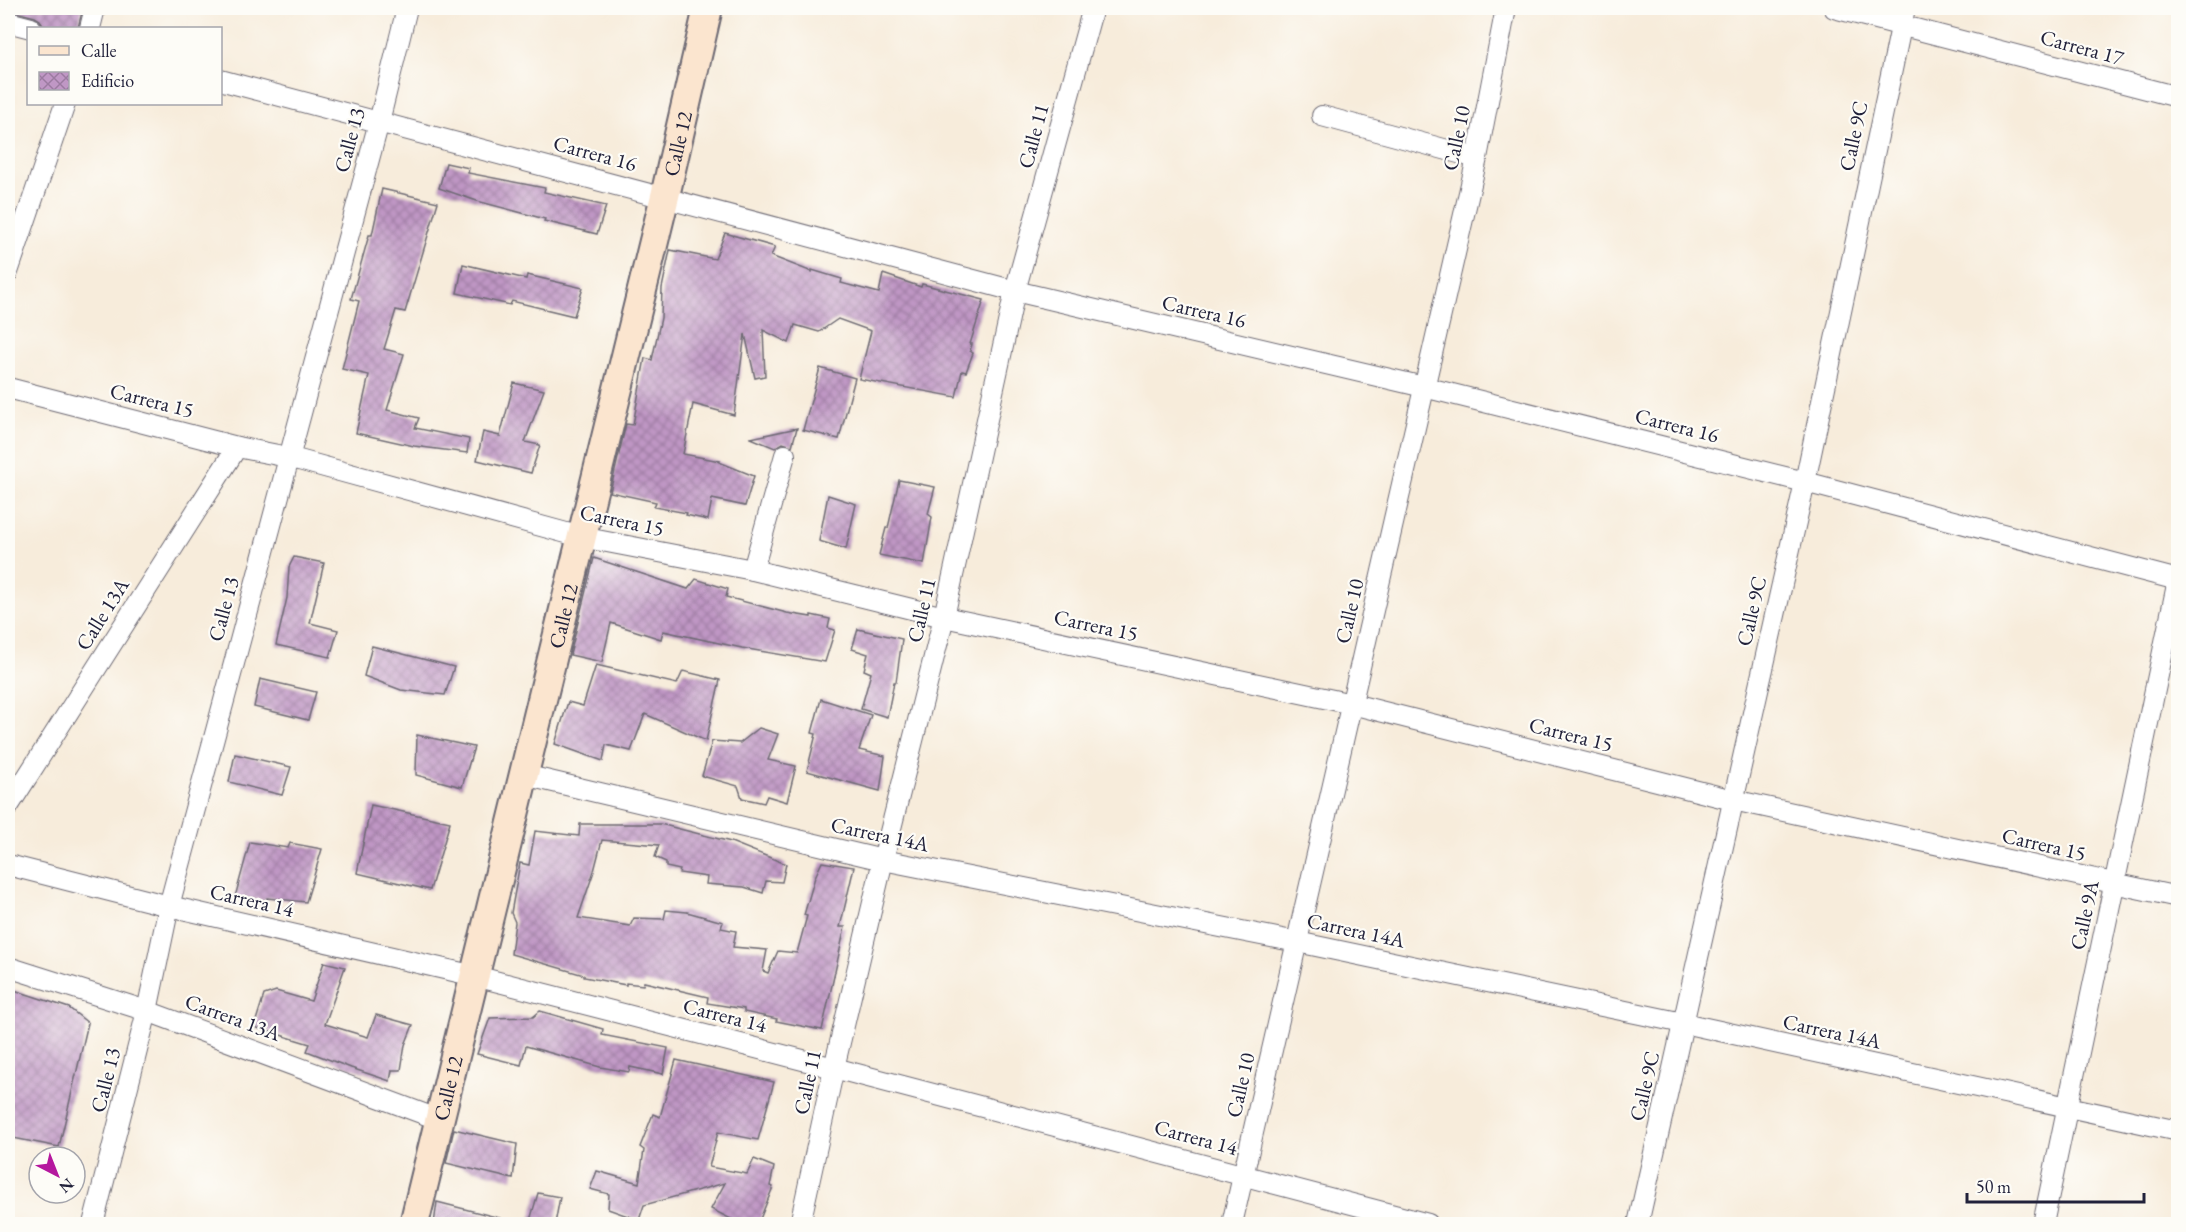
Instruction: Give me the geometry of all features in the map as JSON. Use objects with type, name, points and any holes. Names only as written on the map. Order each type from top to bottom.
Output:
[{"type":"street","points":[[90,27],[95,8]]},
{"type":"street","name":"Calle 13","points":[[93,1224],[147,1011],[169,906],[379,122],[407,8]]},
{"type":"street","name":"Calle 12","points":[[414,1224],[665,196],[708,8]]},
{"type":"street","name":"Calle 11","points":[[800,1224],[883,860],[944,617],[1015,291],[1093,8]]},
{"type":"street","name":"Calle 10","points":[[1232,1224],[1477,158],[1506,8]]},
{"type":"street","name":"Carrera 17","points":[[1834,8],[1903,16],[2178,97]]},
{"type":"street","name":"Calle 9C","points":[[1638,1224],[1805,482],[1903,16]]},
{"type":"street","points":[[8,22],[27,27]]},
{"type":"street","name":"Carrera 16","points":[[222,81],[665,196],[1015,291],[1424,387],[1805,482],[2178,580]]},
{"type":"street","points":[[8,272],[65,105]]},
{"type":"street","points":[[1322,116],[1477,158]]},
{"type":"street","name":"Carrera 15","points":[[8,388],[288,458],[582,537],[753,570],[944,617],[1352,704],[1733,800],[2178,897]]},
{"type":"street","name":"Calle 13A","points":[[8,807],[237,447]]},
{"type":"street","points":[[753,570],[785,455]]},
{"type":"street","name":"Calle 9A","points":[[2043,1224],[2178,580]]},
{"type":"street","name":"Carrera 14A","points":[[524,775],[883,860],[1297,942],[2178,1131]]},
{"type":"street","name":"Carrera 14","points":[[8,865],[169,906],[475,976],[1428,1224]]},
{"type":"street","name":"Carrera 13A","points":[[8,967],[147,1011],[440,1120]]},
{"type":"building","points":[[8,8],[83,8],[78,27],[47,27],[35,17],[8,10]]},
{"type":"building","points":[[446,163],[469,168],[468,173],[545,188],[544,192],[606,206],[597,234],[544,221],[545,219],[477,201],[439,188]]},
{"type":"building","points":[[382,189],[438,202],[405,312],[396,310],[384,349],[404,354],[387,410],[419,418],[415,428],[469,439],[467,453],[414,446],[356,433],[369,375],[342,369],[359,301],[351,299],[369,235],[372,235]]},
{"type":"building","points":[[725,233],[775,247],[771,256],[812,272],[812,270],[842,279],[841,283],[879,293],[883,274],[921,287],[922,284],[984,300],[970,344],[972,344],[970,351],[973,353],[966,372],[962,371],[956,397],[859,379],[871,331],[838,319],[819,332],[795,325],[789,343],[763,330],[765,376],[755,378],[745,334],[734,415],[693,404],[683,454],[720,461],[754,476],[745,506],[712,499],[708,520],[686,515],[687,513],[654,507],[656,502],[610,492],[626,424],[633,425],[645,358],[652,360],[661,318],[662,288],[670,250],[715,259]]},
{"type":"building","points":[[463,264],[526,279],[527,275],[583,288],[574,316],[512,301],[510,305],[457,293]]},
{"type":"building","points":[[820,368],[855,378],[839,439],[803,430]]},
{"type":"building","points":[[514,383],[544,390],[525,442],[540,445],[531,473],[477,460],[483,432],[500,436]]},
{"type":"building","points":[[797,428],[792,446],[783,443],[775,448],[751,438]]},
{"type":"building","points":[[899,480],[935,487],[928,514],[932,517],[924,564],[879,555]]},
{"type":"building","points":[[828,495],[856,504],[846,549],[819,541]]},
{"type":"building","points":[[294,557],[324,563],[310,623],[338,630],[330,657],[276,645],[287,598],[289,567]]},
{"type":"building","points":[[594,558],[688,589],[696,579],[728,589],[726,597],[787,613],[830,619],[828,628],[835,630],[825,662],[742,648],[663,631],[661,639],[611,623],[602,662],[570,655]]},
{"type":"building","points":[[858,629],[902,639],[896,682],[894,682],[887,717],[861,709],[871,673],[864,670],[868,654],[852,649]]},
{"type":"building","points":[[372,646],[454,667],[445,695],[401,690],[364,676]]},
{"type":"building","points":[[596,665],[677,684],[683,671],[720,680],[706,741],[645,714],[631,751],[606,745],[603,761],[555,744],[568,702],[583,706]]},
{"type":"building","points":[[260,679],[316,692],[308,720],[254,707]]},
{"type":"building","points":[[821,699],[871,715],[859,750],[885,756],[880,791],[807,771],[816,734],[812,733]]},
{"type":"building","points":[[759,728],[778,734],[768,760],[796,766],[787,802],[767,796],[764,803],[742,798],[738,786],[702,776],[712,741],[740,743]]},
{"type":"building","points":[[417,735],[474,747],[462,787],[416,775]]},
{"type":"building","points":[[235,754],[291,767],[282,795],[229,782]]},
{"type":"building","points":[[371,805],[450,822],[430,890],[357,873]]},
{"type":"building","points":[[580,824],[660,824],[731,842],[786,864],[782,882],[766,881],[763,893],[744,887],[706,884],[707,877],[679,873],[680,870],[666,867],[666,862],[655,857],[659,845],[602,840],[578,918],[630,926],[634,918],[664,919],[666,910],[687,912],[723,922],[721,928],[736,931],[733,947],[767,950],[763,971],[768,973],[778,951],[797,953],[807,916],[804,915],[815,877],[822,862],[854,867],[840,927],[845,927],[822,1030],[776,1021],[777,1019],[744,1012],[744,1009],[707,1003],[708,997],[644,982],[643,985],[626,983],[626,985],[584,977],[584,975],[511,954],[515,922],[511,913],[520,863],[529,865],[535,831],[579,836]]},
{"type":"building","points":[[250,842],[288,848],[290,843],[322,849],[306,902],[267,898],[266,901],[235,897]]},
{"type":"building","points":[[324,962],[345,967],[325,1024],[368,1037],[376,1015],[413,1025],[405,1045],[401,1070],[392,1070],[390,1081],[307,1051],[310,1044],[254,1027],[264,995],[276,991],[311,1001]]},
{"type":"building","points":[[8,988],[69,1008],[88,1023],[59,1145],[8,1137]]},
{"type":"building","points":[[540,1011],[603,1029],[602,1035],[668,1048],[663,1074],[630,1067],[629,1072],[600,1067],[526,1046],[521,1065],[477,1054],[490,1018],[533,1017]]},
{"type":"building","points":[[676,1060],[774,1082],[758,1140],[718,1132],[709,1167],[747,1174],[754,1159],[774,1167],[770,1186],[773,1187],[758,1224],[741,1224],[711,1209],[725,1183],[644,1205],[639,1220],[608,1209],[609,1194],[590,1189],[597,1171],[639,1183],[644,1150],[640,1147],[653,1114],[660,1117]]},
{"type":"building","points":[[454,1129],[517,1144],[513,1179],[446,1163]]},
{"type":"building","points":[[538,1193],[560,1197],[555,1224],[529,1224]]},
{"type":"building","points":[[437,1202],[500,1218],[499,1224],[434,1224]]}]
